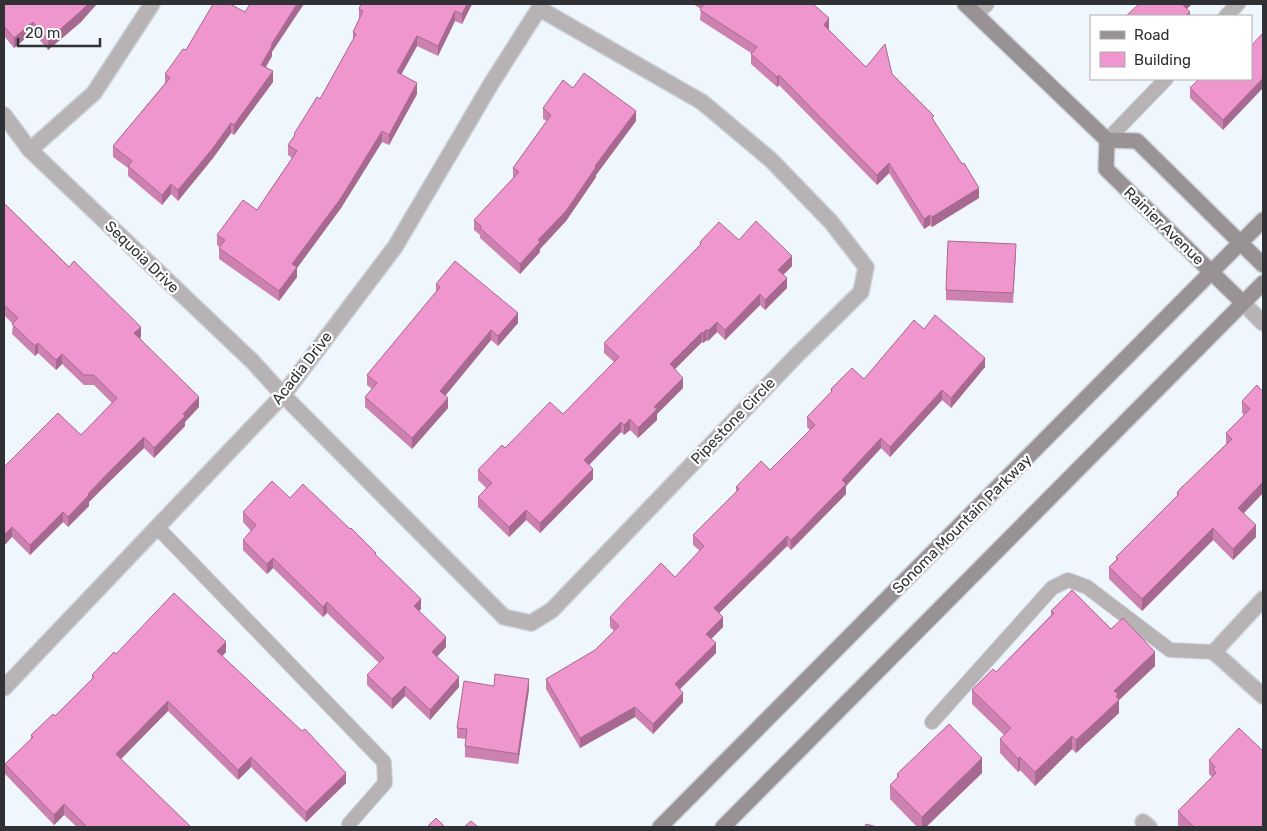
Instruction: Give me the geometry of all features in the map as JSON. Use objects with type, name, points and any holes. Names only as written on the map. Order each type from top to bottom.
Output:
[{"type":"main road","points":[[965,4],[982,9],[1107,140],[1137,141],[1263,265]]},
{"type":"main road","name":"Rainier Avenue","points":[[1107,140],[1106,169],[1243,303]]},
{"type":"main road","name":"Sonoma Mountain Parkway","points":[[660,827],[1213,273],[1263,220]]},
{"type":"main road","points":[[723,827],[1263,283]]},
{"type":"street","points":[[30,150],[94,94],[152,4]]},
{"type":"street","name":"Acadia Drive","points":[[4,688],[283,395],[395,247],[491,84],[541,6]]},
{"type":"street","name":"Pipestone Circle","points":[[283,395],[504,617],[531,623],[552,610],[796,356],[861,292],[866,267],[831,222],[771,160],[702,102],[541,6]]},
{"type":"street","name":"Sequoia Drive","points":[[4,115],[30,150],[252,360],[283,395]]},
{"type":"street","points":[[1243,303],[1263,322]]},
{"type":"street","points":[[1263,599],[1214,652],[1263,696]]},
{"type":"lane","points":[[1227,15],[1238,4]]},
{"type":"lane","points":[[1107,140],[1165,80]]},
{"type":"lane","points":[[157,527],[384,762],[385,783],[349,824]]},
{"type":"lane","points":[[932,722],[1052,588],[1068,580],[1087,587],[1170,650],[1214,652]]},
{"type":"building","points":[[4,4],[88,4],[48,40],[33,22],[14,38],[4,26]]},
{"type":"building","points":[[213,4],[230,4],[245,12],[250,4],[297,4],[271,45],[261,65],[273,71],[234,125],[231,123],[178,190],[171,184],[162,195],[128,166],[132,161],[113,146],[170,78],[165,74],[183,49],[186,50]]},
{"type":"building","points":[[361,4],[467,4],[462,14],[455,11],[438,46],[417,36],[397,72],[417,83],[389,135],[382,131],[341,198],[292,264],[297,267],[279,291],[219,248],[225,240],[217,235],[243,200],[257,210],[297,151],[288,145],[317,97],[320,99],[356,34],[353,32],[363,11],[359,9]]},
{"type":"building","points":[[704,4],[813,4],[829,18],[824,25],[866,67],[885,44],[892,74],[934,116],[932,118],[979,188],[932,217],[930,215],[924,219],[889,163],[877,175],[779,75],[777,77],[751,54],[757,47],[700,10]]},
{"type":"building","points":[[1139,4],[1182,4],[1190,12],[1186,15],[1127,15]]},
{"type":"building","points":[[1263,33],[1263,78],[1223,120],[1190,88],[1198,80],[1252,80],[1252,45]]},
{"type":"building","points":[[584,73],[636,111],[595,166],[566,211],[538,240],[540,242],[520,264],[480,228],[481,226],[474,220],[519,172],[513,168],[551,115],[543,108],[563,80],[573,88]]},
{"type":"building","points":[[4,203],[69,267],[74,261],[141,327],[134,333],[199,397],[183,414],[185,416],[154,448],[144,437],[68,517],[63,512],[30,545],[12,527],[4,535],[4,467],[58,413],[81,435],[117,398],[94,375],[84,375],[62,354],[56,360],[38,343],[35,346],[12,324],[18,318],[4,305]]},
{"type":"building","points":[[756,221],[792,256],[778,270],[787,278],[765,300],[760,294],[725,330],[717,322],[708,331],[707,329],[702,332],[670,364],[683,378],[654,407],[657,409],[638,428],[630,419],[624,425],[621,422],[584,460],[593,469],[540,523],[526,510],[509,527],[478,497],[492,483],[478,470],[502,445],[505,448],[550,402],[563,414],[619,357],[604,343],[701,244],[700,242],[719,222],[739,240]]},
{"type":"building","points":[[948,241],[1016,244],[1013,293],[946,290]]},
{"type":"building","points":[[455,261],[518,313],[498,336],[491,330],[440,391],[448,398],[412,438],[365,397],[377,383],[367,375],[440,287],[436,284]]},
{"type":"building","points":[[935,315],[985,358],[951,398],[942,390],[890,447],[881,438],[842,480],[846,484],[791,540],[787,536],[714,608],[723,617],[706,634],[716,643],[675,684],[683,693],[653,724],[635,707],[580,738],[546,679],[595,650],[619,626],[610,617],[661,563],[675,577],[704,546],[693,535],[739,489],[736,487],[761,461],[770,470],[815,425],[807,417],[852,368],[864,379],[914,320],[924,329]]},
{"type":"building","points":[[1257,385],[1263,392],[1263,482],[1238,508],[1256,525],[1233,549],[1213,528],[1142,599],[1109,567],[1118,559],[1116,557],[1179,494],[1177,493],[1180,489],[1232,439],[1226,433],[1250,409],[1242,401]]},
{"type":"building","points":[[272,481],[290,498],[303,484],[351,528],[421,599],[414,606],[446,637],[432,652],[459,677],[430,710],[405,686],[392,699],[367,675],[384,658],[327,602],[323,607],[273,558],[267,564],[243,540],[256,525],[243,512]]},
{"type":"building","points":[[1072,590],[1111,629],[1123,618],[1155,652],[1114,691],[1118,694],[1116,696],[1119,700],[1076,740],[1072,736],[1035,772],[1020,757],[1018,759],[1000,739],[1011,728],[972,690],[993,669],[996,672],[1054,613],[1051,611]]},
{"type":"building","points":[[174,593],[226,642],[217,651],[302,731],[305,729],[346,773],[306,812],[251,757],[238,770],[168,701],[116,754],[189,827],[87,827],[64,804],[54,815],[5,764],[33,737],[31,735],[53,714],[55,716],[94,677],[92,675],[114,652],[116,654]]},
{"type":"building","points":[[495,674],[529,679],[518,754],[465,746],[467,729],[457,728],[464,681],[494,686]]},
{"type":"building","points":[[949,724],[982,758],[922,817],[890,785],[899,776],[897,774]]},
{"type":"building","points":[[1239,728],[1263,751],[1263,827],[1194,827],[1178,811],[1216,773],[1213,769],[1215,767],[1209,760]]},
{"type":"building","points":[[436,818],[445,827],[427,827]]},
{"type":"building","points":[[471,821],[478,827],[464,827]]},
{"type":"building","points":[[866,824],[877,827],[865,827]]}]
